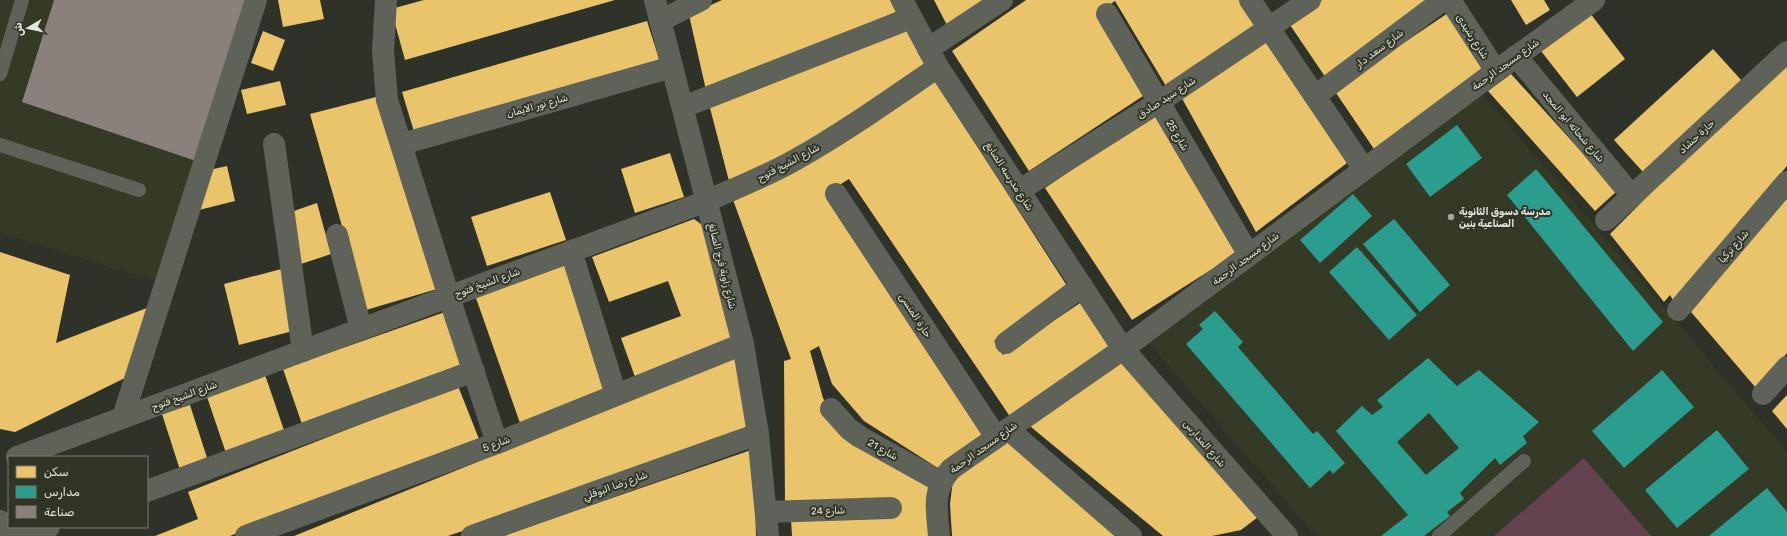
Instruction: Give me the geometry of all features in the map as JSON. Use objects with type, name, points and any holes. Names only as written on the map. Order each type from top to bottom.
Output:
[{"type":"street","points":[[124,417],[256,0]]},
{"type":"street","name":"شارع زاوية فرج الصائغ","points":[[655,0],[743,344],[758,434],[768,536]]},
{"type":"street","points":[[660,21],[701,0]]},
{"type":"street","points":[[928,49],[1002,0]]},
{"type":"street","points":[[1250,0],[1364,169]]},
{"type":"street","name":"شارع سيد صادق","points":[[1020,190],[1158,102],[1310,0]]},
{"type":"street","name":"شارع سعد دار","points":[[1315,96],[1443,0]]},
{"type":"street","name":"شارع رشيدى","points":[[1450,0],[1496,71]]},
{"type":"street","name":"شارع مسجد الرحمة","points":[[939,536],[936,503],[937,492],[941,482],[951,469],[1122,349],[1516,56],[1594,0]]},
{"type":"street","points":[[389,1],[383,51],[387,100],[497,443]]},
{"type":"street","points":[[683,107],[907,9]]},
{"type":"street","name":"شارع مدرسه الصايغ","points":[[907,9],[938,67],[1020,190],[1122,349]]},
{"type":"street","name":"شارع 25","points":[[1107,14],[1249,255]]},
{"type":"street","name":"حارة حشاد","points":[[1606,220],[1787,52]]},
{"type":"street","name":"شارع شحاته ابو المجد","points":[[1516,56],[1632,196]]},
{"type":"street","name":"شارع نور الايمان","points":[[402,144],[672,67]]},
{"type":"street","name":"شارع الشيخ فتوح","points":[[20,456],[706,201],[752,182],[795,160],[836,135],[938,67]]},
{"type":"street","points":[[274,144],[303,350]]},
{"type":"street","name":"شارع تركيا","points":[[1678,310],[1787,182]]},
{"type":"street","name":"حارة المنسى","points":[[836,194],[1002,433],[1131,536]]},
{"type":"street","points":[[337,235],[361,329]]},
{"type":"street","points":[[571,251],[616,395]]},
{"type":"street","points":[[1006,343],[1082,286]]},
{"type":"street","name":"شارع 5","points":[[246,536],[497,443],[743,344]]},
{"type":"street","name":"شارع المدارس","points":[[1122,349],[1280,535]]},
{"type":"street","points":[[1763,394],[1787,367]]},
{"type":"street","points":[[148,491],[474,371]]},
{"type":"street","name":"شارع 21","points":[[831,409],[849,429],[860,437],[941,482]]},
{"type":"street","name":"شارع رضا البوقلي","points":[[472,536],[758,434]]},
{"type":"street","name":"شارع 24","points":[[766,512],[891,508]]},
{"type":"street","points":[[0,521],[12,536]]},
{"type":"street","points":[[24,536],[46,528]]},
{"type":"lane","points":[[0,74],[22,0]]},
{"type":"lane","points":[[0,145],[139,190]]},
{"type":"lane","points":[[1439,536],[1524,461]]},
{"type":"shaded area","points":[[0,0],[248,0],[157,282],[0,232]]},
{"type":"shaded area","name":"مدرسة دسوق الثانوية الصناعية بنين","points":[[1482,93],[1787,452],[1787,536],[1316,536],[1146,340]]},
{"type":"shaded area","points":[[1584,458],[1651,536],[1494,536]]},
{"type":"building: سكن","points":[[278,0],[320,0],[324,19],[283,27]]},
{"type":"building: سكن","points":[[424,0],[615,0],[405,60],[391,9]]},
{"type":"building: سكن","points":[[722,0],[890,0],[896,12],[706,90],[689,15]]},
{"type":"building: سكن","points":[[934,0],[992,0],[949,29]]},
{"type":"building: سكن","points":[[1026,0],[1242,0],[1256,25],[1166,86],[1115,1],[1096,14],[1143,96],[1029,171],[952,51]]},
{"type":"building: سكن","points":[[1322,0],[1429,0],[1326,78],[1288,22]]},
{"type":"building: سكن","points":[[1511,0],[1544,0],[1550,10],[1526,25]]},
{"type":"building: سكن","points":[[1448,13],[1485,67],[1374,149],[1334,90]]},
{"type":"building: سكن","points":[[1590,13],[1625,59],[1577,97],[1541,51]]},
{"type":"building: سكن","points":[[647,21],[660,62],[415,135],[402,92]]},
{"type":"building: سكن","points":[[906,26],[931,69],[791,156],[729,181],[710,108]]},
{"type":"building: سكن","points":[[263,31],[285,40],[273,71],[251,63]]},
{"type":"building: سكن","points":[[1266,39],[1347,163],[1256,232],[1179,93]]},
{"type":"building: سكن","points":[[1713,49],[1742,81],[1643,172],[1614,140]]},
{"type":"building: سكن","points":[[1787,56],[1787,166],[1674,302],[1670,295],[1664,302],[1610,234]]},
{"type":"building: سكن","points":[[1511,74],[1617,191],[1595,211],[1488,91]]},
{"type":"building: سكن","points":[[280,81],[286,105],[247,114],[241,90]]},
{"type":"building: سكن","points":[[935,81],[1069,289],[994,341],[1003,355],[1080,303],[1111,349],[1011,418],[849,179],[828,192],[986,436],[941,470],[864,421],[832,384],[819,346],[810,351],[823,398],[837,425],[928,486],[932,536],[792,536],[791,519],[785,505],[784,361],[791,359],[732,197]]},
{"type":"building: سكن","points":[[376,97],[437,289],[366,310],[310,114]]},
{"type":"building: سكن","points":[[1155,113],[1239,252],[1132,320],[1045,188]]},
{"type":"building: سكن","points":[[670,153],[684,197],[635,213],[621,169]]},
{"type":"building: سكن","points":[[227,166],[235,201],[199,210],[209,170]]},
{"type":"building: سكن","points":[[550,192],[566,240],[487,266],[471,217]]},
{"type":"building: سكن","points":[[1787,196],[1787,353],[1756,388],[1691,312]]},
{"type":"building: سكن","points":[[317,203],[331,254],[301,264],[288,213]]},
{"type":"building: سكن","points":[[694,219],[705,227],[736,337],[635,377],[621,338],[681,316],[668,281],[609,302],[592,257]]},
{"type":"building: سكن","points":[[0,252],[70,275],[56,343],[152,306],[127,377],[15,432],[0,429]]},
{"type":"building: سكن","points":[[569,264],[609,392],[520,423],[476,298]]},
{"type":"building: سكن","points":[[285,268],[293,331],[239,345],[224,284]]},
{"type":"building: سكن","points":[[445,312],[465,369],[303,427],[283,369]]},
{"type":"building: سكن","points":[[742,355],[754,431],[448,536],[294,536]]},
{"type":"building: سكن","points":[[1117,357],[1258,517],[1241,530],[1212,536],[1163,536],[1025,422]]},
{"type":"building: سكن","points":[[264,372],[285,433],[226,453],[205,391]]},
{"type":"building: سكن","points":[[458,386],[479,439],[230,536],[155,536],[198,519],[188,492]]},
{"type":"building: سكن","points":[[1787,395],[1787,429],[1772,411]]},
{"type":"building: سكن","points":[[190,405],[209,464],[181,473],[162,414]]},
{"type":"building: سكن","points":[[1009,435],[1122,536],[952,536],[950,504],[953,480]]},
{"type":"building: سكن","points":[[754,449],[756,536],[502,536]]},
{"type":"building: مدارس","points":[[1457,125],[1482,158],[1430,197],[1406,164]]},
{"type":"building: مدارس","points":[[1536,169],[1663,322],[1633,351],[1507,195]]},
{"type":"building: مدارس","points":[[1353,194],[1372,216],[1320,263],[1300,240]]},
{"type":"building: مدارس","points":[[1394,219],[1450,285],[1420,312],[1363,244]]},
{"type":"building: مدارس","points":[[1357,247],[1417,315],[1389,340],[1329,272]]},
{"type":"building: مدارس","points":[[1215,311],[1243,342],[1238,347],[1313,434],[1317,431],[1345,463],[1333,474],[1330,470],[1310,488],[1186,344],[1203,329],[1199,325]]},
{"type":"building: مدارس","points":[[1428,358],[1457,386],[1479,370],[1539,422],[1523,436],[1527,443],[1500,465],[1495,458],[1460,493],[1464,499],[1447,512],[1450,516],[1424,536],[1381,536],[1408,515],[1336,431],[1362,406],[1372,415],[1383,407],[1377,400]],"holes":[[[1429,413],[1459,448],[1426,475],[1397,442]]]},
{"type":"building: مدارس","points":[[1662,370],[1694,407],[1624,468],[1592,431]]},
{"type":"building: مدارس","points":[[1717,430],[1749,469],[1677,528],[1645,490]]},
{"type":"building: مدارس","points":[[1767,488],[1787,512],[1787,536],[1709,536]]},
{"type":"building: صناعة","points":[[54,0],[248,0],[196,161],[22,102]]},
{"type":"place","name":"مدرسة دسوق الثانوية الصناعية بنين","points":[[1451,217]]}]
